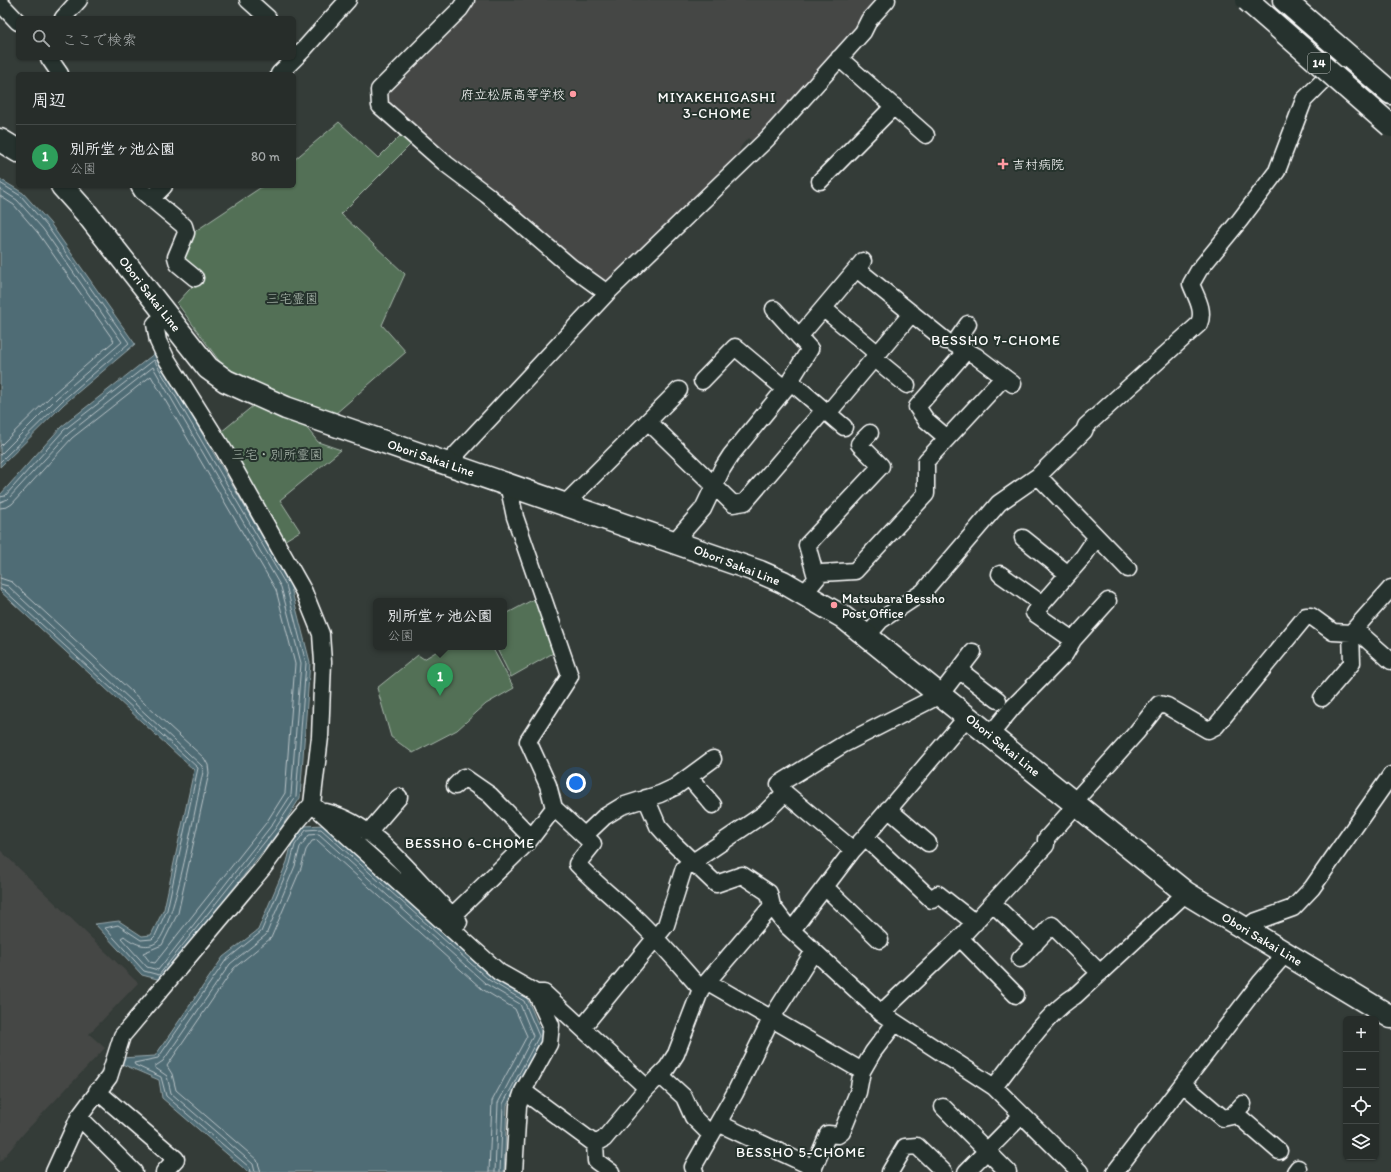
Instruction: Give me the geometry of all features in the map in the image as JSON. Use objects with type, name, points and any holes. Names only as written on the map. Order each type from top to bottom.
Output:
[{"type":"main road","name":"14","points":[[1247,0],[1391,126]]},
{"type":"main road","points":[[1255,0],[1391,116]]},
{"type":"main road","name":"14","points":[[1284,0],[1391,93]]},
{"type":"main road","points":[[1300,0],[1391,78]]},
{"type":"main road","points":[[0,140],[16,150]]},
{"type":"main road","name":"Obori Sakai Line","points":[[64,188],[87,214],[208,368],[226,381],[286,408],[760,572],[810,586],[838,614],[1186,893],[1247,928],[1391,1017]]},
{"type":"street","points":[[65,16],[79,0]]},
{"type":"street","points":[[248,0],[266,16]]},
{"type":"street","points":[[299,45],[348,0]]},
{"type":"street","points":[[466,0],[460,9],[379,90],[380,106],[446,164],[487,195],[571,267],[607,293]]},
{"type":"street","points":[[448,463],[607,293],[767,139],[863,32],[869,20],[887,0]]},
{"type":"street","points":[[0,3],[16,20]]},
{"type":"street","points":[[840,58],[926,135]]},
{"type":"street","points":[[50,60],[59,72]]},
{"type":"street","points":[[280,72],[289,60]]},
{"type":"street","points":[[867,636],[881,620],[923,592],[999,503],[1038,476],[1084,431],[1086,426],[1199,324],[1202,317],[1200,306],[1191,284],[1199,270],[1240,220],[1277,171],[1304,100],[1336,68]]},
{"type":"street","points":[[820,181],[894,106]]},
{"type":"street","points":[[140,188],[184,226],[186,233],[176,257],[178,264],[196,278]]},
{"type":"street","points":[[151,199],[162,188]]},
{"type":"street","points":[[799,337],[863,268],[912,313],[946,341]]},
{"type":"street","points":[[674,542],[703,509],[722,469],[731,455],[788,385],[810,349],[774,309]]},
{"type":"street","points":[[830,313],[907,385]]},
{"type":"street","points":[[654,427],[715,484],[720,493],[733,504],[745,502],[876,356],[912,313]]},
{"type":"street","points":[[54,1172],[79,1117],[109,1077],[122,1036],[263,868],[296,823],[316,807],[323,662],[321,634],[304,592],[236,472],[166,358],[158,341],[156,324],[166,314]]},
{"type":"street","points":[[810,586],[821,573],[855,571],[926,494],[926,461],[947,438],[1009,380],[954,344],[968,324]]},
{"type":"street","points":[[702,381],[735,347],[826,412],[844,427]]},
{"type":"street","points":[[947,438],[926,420],[917,407],[966,351]]},
{"type":"street","points":[[565,504],[679,390]]},
{"type":"street","points":[[810,586],[807,544],[881,466],[859,444],[870,433]]},
{"type":"street","points":[[1038,476],[1096,538],[1128,569]]},
{"type":"street","points":[[508,484],[515,517],[570,676],[528,741],[548,785],[554,808],[593,844],[577,864],[597,885],[627,910],[705,985],[771,1019],[862,1071]]},
{"type":"street","points":[[1023,538],[1068,574]]},
{"type":"street","points":[[1073,640],[1034,613],[1068,574],[1096,538]]},
{"type":"street","points":[[1000,574],[1042,604]]},
{"type":"street","points":[[1322,698],[1352,663],[1353,631],[1391,588]]},
{"type":"street","points":[[990,735],[1013,707],[1065,654],[1073,640],[1108,601]]},
{"type":"street","points":[[881,1013],[975,923],[1046,845],[1046,839],[1075,803],[1136,734],[1158,704],[1167,706],[1208,730],[1216,726],[1306,616],[1311,616],[1333,632],[1353,631],[1391,661]]},
{"type":"street","points":[[854,850],[785,793],[779,784],[844,744],[940,695],[973,652]]},
{"type":"street","points":[[959,670],[998,700]]},
{"type":"street","points":[[792,930],[854,850],[967,717]]},
{"type":"street","points":[[584,836],[604,817],[622,806],[675,787],[713,759]]},
{"type":"street","points":[[1247,928],[1254,922],[1293,908],[1312,888],[1391,775]]},
{"type":"street","points":[[455,786],[464,777],[490,795],[531,837]]},
{"type":"street","points":[[689,778],[713,805]]},
{"type":"street","points":[[582,1028],[666,925],[684,868],[765,813],[785,793]]},
{"type":"street","points":[[368,833],[398,797]]},
{"type":"street","points":[[646,798],[658,826],[692,862],[716,884],[742,875],[769,893],[772,906],[792,930],[881,1013],[994,1087],[1080,1172]]},
{"type":"street","points":[[316,807],[356,824],[391,852],[413,884],[499,972],[540,993],[551,1025],[549,1044],[523,1092],[518,1106],[514,1172]]},
{"type":"street","points":[[316,807],[452,916],[507,966],[531,982],[540,993],[582,1028],[646,1088]]},
{"type":"street","points":[[452,916],[531,837],[554,808]]},
{"type":"street","points":[[888,810],[928,843]]},
{"type":"street","points":[[865,837],[932,900],[938,894],[975,923]]},
{"type":"street","points":[[825,887],[880,940]]},
{"type":"street","points":[[994,1087],[1052,1014],[1100,973],[1186,893]]},
{"type":"street","points":[[993,904],[1035,944]]},
{"type":"street","points":[[595,1144],[604,1139],[646,1088],[660,1075],[676,1054],[705,985],[772,906]]},
{"type":"street","points":[[1020,959],[1052,925],[1100,973]]},
{"type":"street","points":[[960,938],[1016,995]]},
{"type":"street","points":[[694,1172],[693,1167],[735,1093],[771,1019],[814,952]]},
{"type":"street","points":[[1115,1172],[1260,983],[1286,953]]},
{"type":"street","points":[[660,1075],[684,1097],[692,1117],[714,1129],[813,1170],[828,1134],[838,1135],[842,1132],[858,1092],[862,1071],[895,1023]]},
{"type":"street","points":[[1183,1084],[1223,1118],[1232,1116],[1239,1108],[1279,1151]]},
{"type":"street","points":[[97,1091],[176,1159],[164,1172]]},
{"type":"street","points":[[523,1092],[595,1144]]},
{"type":"street","points":[[944,1107],[1008,1172]]},
{"type":"street","points":[[966,1172],[1022,1115]]},
{"type":"street","points":[[79,1117],[134,1172]]},
{"type":"street","points":[[595,1144],[596,1160],[611,1172]]},
{"type":"street","points":[[890,1172],[905,1147],[917,1146],[944,1172]]},
{"type":"shaded area","points":[[475,0],[882,0],[755,144],[748,138],[741,146],[738,156],[607,287],[527,224],[388,105],[389,89],[467,12]]},
{"type":"shaded area","points":[[0,850],[138,983],[89,1034],[105,1048],[24,1133],[0,1162]]},
{"type":"green space","name":"三宅霊園","points":[[339,122],[378,158],[403,133],[413,142],[341,214],[405,274],[382,325],[406,352],[335,414],[262,390],[225,369],[177,303],[200,278],[182,260],[194,232],[260,188],[296,188],[296,158]]},
{"type":"green space","name":"三宅・別所霊園","points":[[254,405],[302,422],[318,442],[341,450],[280,500],[300,531],[282,542],[221,432]]},
{"type":"green space","points":[[536,598],[555,652],[511,677],[498,650],[507,650],[507,613]]},
{"type":"green space","points":[[439,650],[494,650],[514,688],[486,704],[457,730],[413,753],[391,737],[377,688],[418,655],[424,659]]},
{"type":"water","points":[[0,179],[23,193],[50,223],[135,344],[64,404],[0,467]]},
{"type":"water","points":[[155,353],[290,584],[310,662],[300,798],[279,831],[161,980],[142,975],[95,924],[119,921],[142,936],[151,935],[164,909],[194,770],[0,591],[0,495],[61,427]]},
{"type":"water","points":[[323,825],[492,977],[527,998],[543,1036],[507,1105],[504,1172],[248,1172],[162,1098],[159,1080],[122,1064],[121,1058],[155,1056],[223,957],[258,930],[287,862],[292,843],[304,826]]},
{"type":"place","name":"府立松原高等学校","points":[[573,94]]},
{"type":"place","name":"吉村病院","points":[[1003,164]]},
{"type":"place","name":"Matsubara Bessho Post Office","points":[[834,605]]},
{"type":"place","name":"別所堂ヶ池公園","points":[[440,696]]},
{"type":"district","name":"MIYAKEHIGASHI 3-CHOME","points":[[717,106]]},
{"type":"district","name":"BESSHO 7-CHOME","points":[[996,340]]},
{"type":"district","name":"BESSHO 6-CHOME","points":[[470,843]]},
{"type":"district","name":"BESSHO 5-CHOME","points":[[801,1152]]}]
